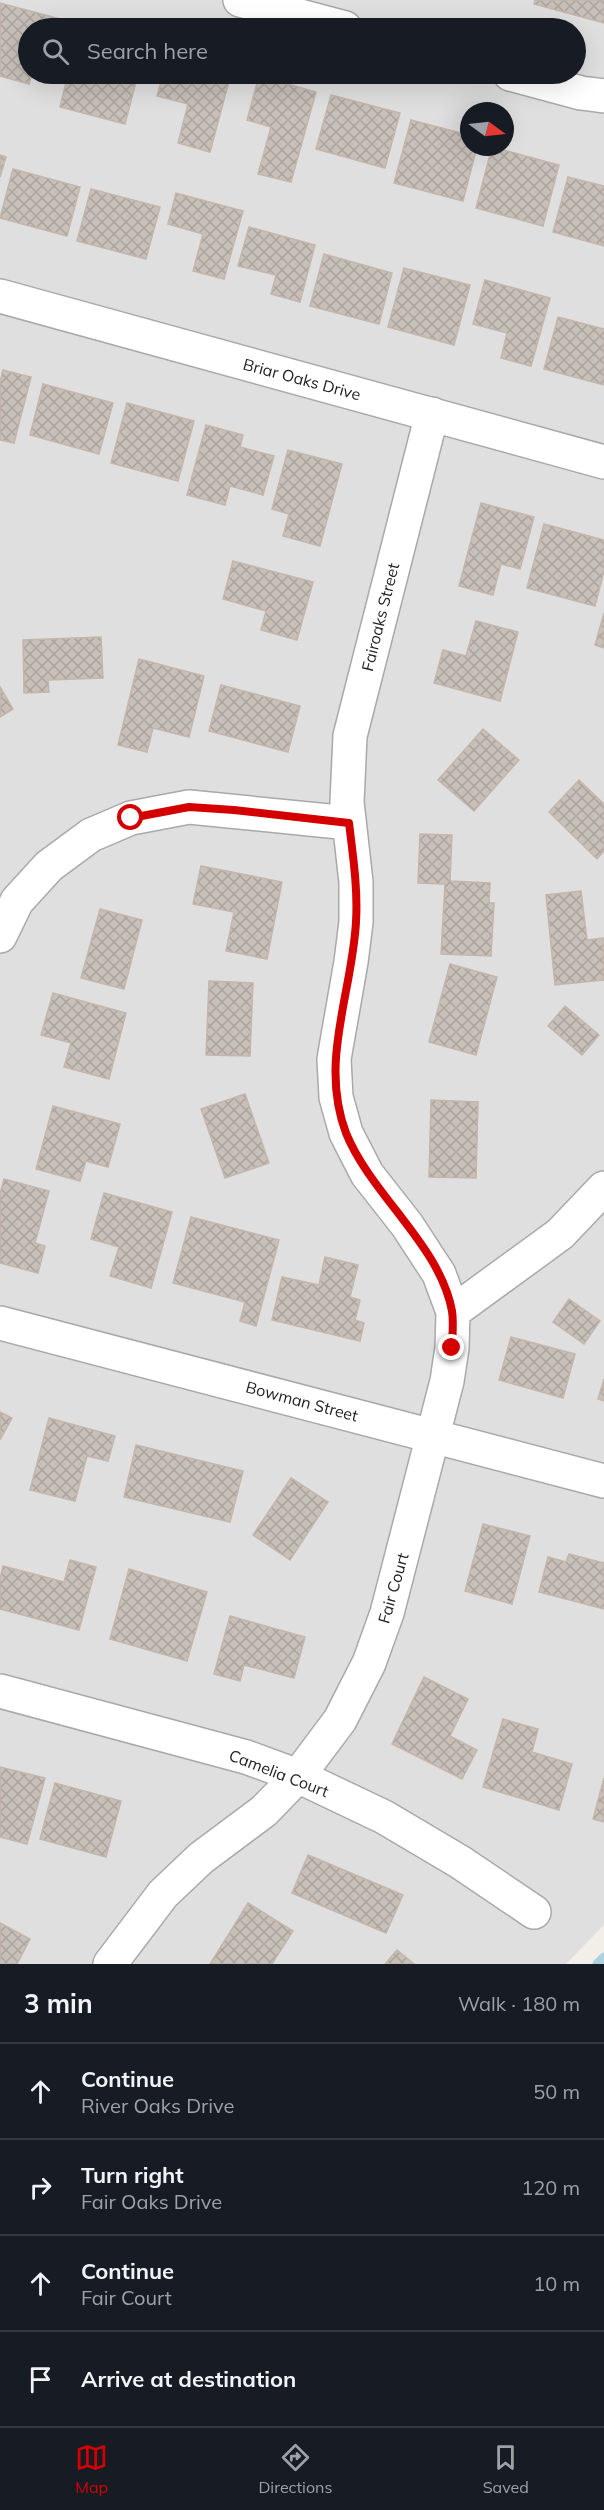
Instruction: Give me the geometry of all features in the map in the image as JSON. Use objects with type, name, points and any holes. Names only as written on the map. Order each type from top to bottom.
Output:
[{"type":"street","points":[[240,0],[308,18]]},
{"type":"street","points":[[547,84],[581,93],[604,96]]},
{"type":"street","name":"Briar Oaks Drive","points":[[0,296],[604,462]]},
{"type":"street","name":"Fairoaks Street","points":[[432,414],[350,736],[347,772],[349,823],[356,882],[356,922],[334,1059],[336,1097],[346,1133],[367,1173],[407,1225],[439,1274],[453,1312]]},
{"type":"street","points":[[0,936],[17,901],[49,866],[91,835],[131,818],[189,807],[349,823]]},
{"type":"street","points":[[453,1312],[560,1234],[604,1188]]},
{"type":"street","name":"Fair Court","points":[[110,1964],[163,1894],[201,1858],[264,1811],[298,1776],[340,1720],[369,1663],[387,1613],[447,1381],[452,1348],[453,1312]]},
{"type":"street","name":"Bowman Street","points":[[0,1323],[604,1480]]},
{"type":"street","name":"Camelia Court","points":[[0,1691],[246,1757],[298,1776],[384,1817],[460,1862],[534,1912]]},
{"type":"shaded area","points":[[0,0],[604,0],[604,1925],[566,1964],[0,1964]]},
{"type":"building","points":[[535,0],[604,0],[604,23],[586,18],[534,4]]},
{"type":"building","points":[[0,3],[56,18],[18,18],[18,81],[0,76]]},
{"type":"building","points":[[66,84],[135,84],[125,124],[60,107]]},
{"type":"building","points":[[160,84],[228,84],[210,152],[178,143],[188,104],[157,96]]},
{"type":"building","points":[[257,84],[288,84],[316,92],[291,182],[258,174],[271,127],[247,120]]},
{"type":"building","points":[[331,95],[400,113],[385,168],[316,149]]},
{"type":"building","points":[[411,120],[460,133],[460,156],[475,156],[463,201],[394,183]]},
{"type":"building","points":[[514,153],[559,165],[543,226],[476,208],[490,156],[514,156]]},
{"type":"building","points":[[0,155],[6,157],[0,177]]},
{"type":"building","points":[[13,169],[80,187],[67,236],[0,218]]},
{"type":"building","points":[[568,177],[604,186],[604,246],[553,232]]},
{"type":"building","points":[[91,189],[160,207],[146,259],[77,241]]},
{"type":"building","points":[[176,193],[243,211],[224,279],[193,271],[203,234],[168,224]]},
{"type":"building","points":[[249,227],[315,245],[300,302],[271,294],[276,275],[238,266]]},
{"type":"building","points":[[324,254],[392,273],[379,324],[310,306]]},
{"type":"building","points":[[404,268],[470,285],[454,345],[388,327]]},
{"type":"building","points":[[485,280],[550,298],[531,366],[501,358],[507,333],[473,324]]},
{"type":"building","points":[[558,317],[604,329],[604,385],[544,369]]},
{"type":"building","points":[[3,370],[31,377],[14,443],[0,440],[0,382]]},
{"type":"building","points":[[43,384],[113,403],[99,454],[30,435]]},
{"type":"building","points":[[127,403],[194,421],[178,481],[111,463]]},
{"type":"building","points":[[206,425],[243,435],[240,447],[274,456],[263,495],[230,486],[225,505],[187,495]]},
{"type":"building","points":[[288,450],[342,464],[320,546],[283,536],[289,514],[272,509]]},
{"type":"building","points":[[481,503],[534,517],[520,569],[501,564],[493,595],[459,586]]},
{"type":"building","points":[[544,524],[604,540],[604,571],[595,606],[527,588]]},
{"type":"building","points":[[233,561],[313,582],[297,640],[261,630],[266,611],[223,599]]},
{"type":"building","points":[[604,613],[604,648],[595,645]]},
{"type":"building","points":[[476,621],[518,632],[500,701],[434,683],[443,650],[466,656]]},
{"type":"building","points":[[101,637],[103,678],[48,680],[49,692],[24,693],[23,640]]},
{"type":"building","points":[[139,659],[204,676],[189,737],[153,728],[147,752],[118,745]]},
{"type":"building","points":[[221,685],[300,706],[288,752],[209,731]]},
{"type":"building","points":[[0,687],[13,709],[0,717]]},
{"type":"building","points":[[483,729],[519,760],[474,811],[438,780]]},
{"type":"building","points":[[579,780],[604,804],[604,851],[597,859],[549,812]]},
{"type":"building","points":[[420,834],[452,835],[450,881],[490,883],[489,903],[494,903],[491,956],[441,954],[445,884],[418,883]]},
{"type":"building","points":[[201,866],[282,882],[267,959],[226,951],[234,912],[193,904]]},
{"type":"building","points":[[581,891],[587,940],[603,938],[604,980],[555,985],[546,895]]},
{"type":"building","points":[[100,909],[142,920],[124,989],[81,978]]},
{"type":"building","points":[[450,964],[497,977],[476,1055],[429,1042]]},
{"type":"building","points":[[209,981],[253,983],[250,1056],[206,1055]]},
{"type":"building","points":[[53,993],[126,1013],[109,1079],[64,1067],[71,1043],[41,1035]]},
{"type":"building","points":[[565,1006],[599,1035],[582,1055],[548,1026]]},
{"type":"building","points":[[245,1094],[269,1163],[225,1178],[201,1109]]},
{"type":"building","points":[[431,1100],[478,1102],[476,1178],[429,1177]]},
{"type":"building","points":[[53,1106],[120,1124],[108,1167],[86,1161],[80,1181],[36,1169]]},
{"type":"building","points":[[4,1179],[49,1191],[35,1243],[45,1246],[38,1273],[0,1263],[0,1194]]},
{"type":"building","points":[[104,1193],[172,1212],[151,1288],[110,1276],[119,1247],[91,1239]]},
{"type":"building","points":[[191,1217],[279,1240],[256,1326],[240,1321],[245,1302],[173,1283]]},
{"type":"building","points":[[325,1257],[358,1265],[350,1297],[360,1300],[355,1320],[364,1323],[360,1341],[272,1320],[282,1277],[319,1285]]},
{"type":"building","points":[[569,1299],[600,1321],[584,1344],[553,1322]]},
{"type":"building","points":[[511,1337],[575,1354],[563,1398],[499,1380]]},
{"type":"building","points":[[604,1379],[604,1401],[598,1399]]},
{"type":"building","points":[[0,1412],[12,1418],[0,1440]]},
{"type":"building","points":[[49,1418],[115,1436],[108,1461],[87,1456],[75,1501],[30,1490]]},
{"type":"building","points":[[136,1445],[243,1471],[230,1522],[124,1497]]},
{"type":"building","points":[[291,1478],[328,1502],[290,1560],[253,1535]]},
{"type":"building","points":[[483,1524],[530,1536],[512,1604],[465,1591]]},
{"type":"building","points":[[569,1554],[604,1563],[604,1609],[539,1592],[548,1557],[566,1562]]},
{"type":"building","points":[[70,1560],[96,1567],[79,1630],[0,1609],[0,1579],[3,1566],[64,1582]]},
{"type":"building","points":[[129,1569],[207,1592],[187,1661],[110,1639]]},
{"type":"building","points":[[230,1616],[305,1637],[294,1678],[244,1665],[240,1681],[214,1674]]},
{"type":"building","points":[[424,1677],[468,1699],[450,1736],[477,1750],[462,1779],[392,1744]]},
{"type":"building","points":[[503,1719],[538,1729],[532,1752],[572,1764],[559,1810],[483,1787]]},
{"type":"building","points":[[0,1767],[45,1778],[27,1844],[0,1837]]},
{"type":"building","points":[[604,1778],[604,1822],[593,1819]]},
{"type":"building","points":[[55,1783],[121,1801],[106,1857],[40,1839]]},
{"type":"building","points":[[308,1855],[403,1895],[386,1933],[292,1893]]},
{"type":"building","points":[[248,1903],[293,1931],[272,1964],[210,1964]]},
{"type":"building","points":[[0,1923],[30,1939],[17,1964],[0,1964]]},
{"type":"building","points":[[397,1950],[414,1964],[385,1964]]},
{"type":"waterway","points":[[597,1964],[604,1957]]},
{"type":"route","points":[[131,818],[189,807],[349,823],[356,882],[356,922],[334,1059],[336,1097],[346,1133],[367,1173],[407,1225],[439,1274],[453,1312],[452,1348]]}]
